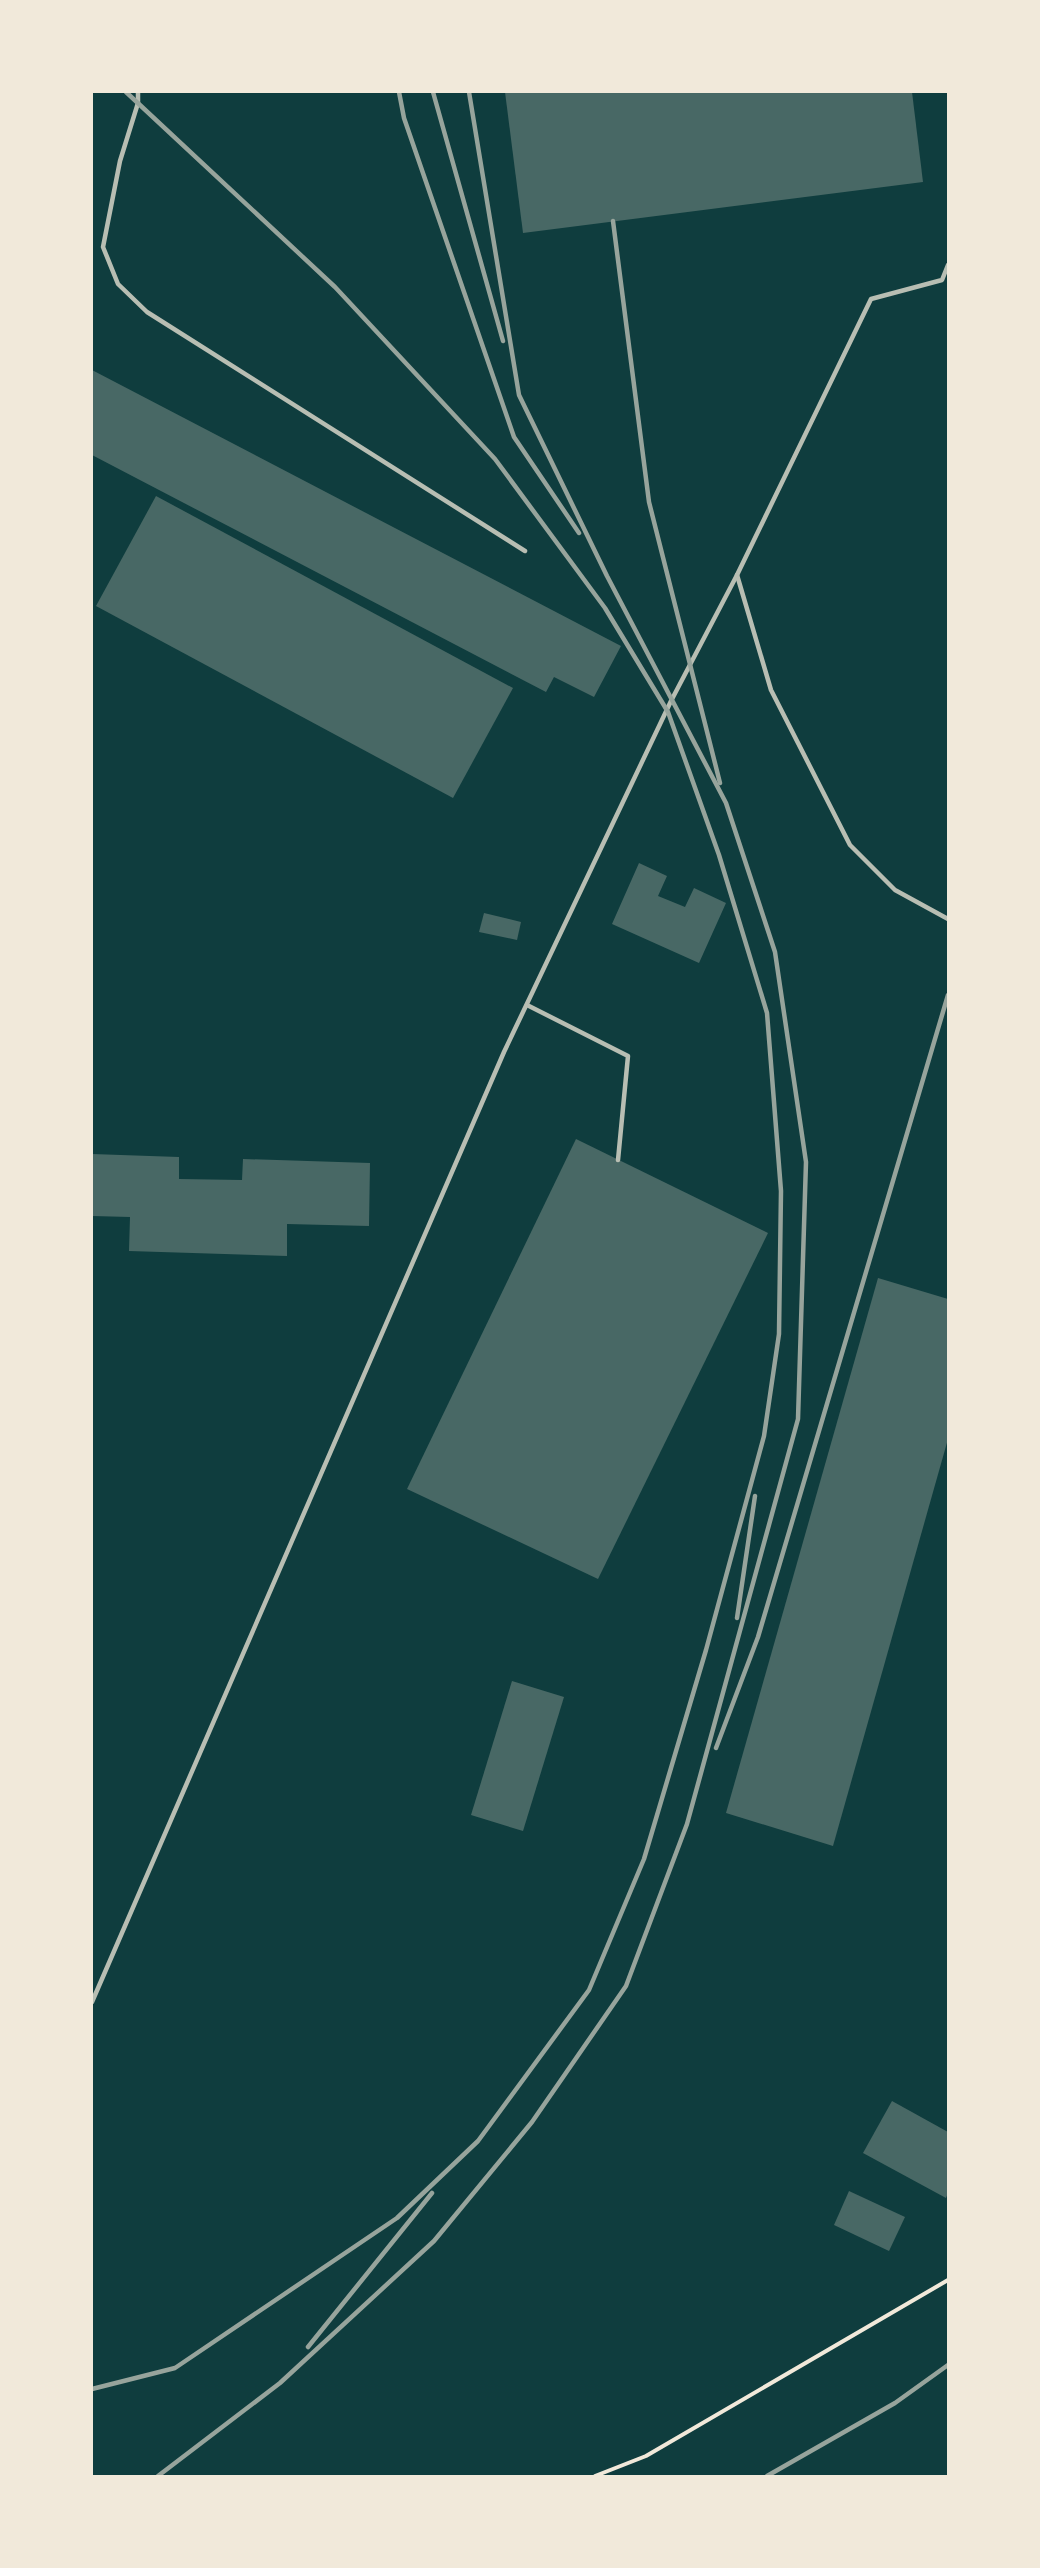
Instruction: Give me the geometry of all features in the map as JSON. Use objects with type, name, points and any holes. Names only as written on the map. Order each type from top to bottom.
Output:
[{"type":"lane","points":[[138,92],[138,103],[120,161],[103,247],[118,284],[147,312],[525,551]]},
{"type":"lane","points":[[92,2002],[504,1052],[671,701],[737,574],[871,299],[942,280],[948,265]]},
{"type":"lane","points":[[737,574],[771,690],[850,844],[895,890],[948,919]]},
{"type":"lane","points":[[528,1005],[628,1056],[618,1160]]},
{"type":"path","points":[[595,2476],[646,2456],[948,2280]]},
{"type":"building","points":[[505,92],[912,92],[923,182],[523,233]]},
{"type":"building","points":[[92,370],[621,646],[594,697],[554,677],[546,692],[92,455]]},
{"type":"building","points":[[156,496],[513,688],[453,798],[96,606]]},
{"type":"building","points":[[639,863],[667,876],[658,896],[685,907],[694,888],[726,903],[699,963],[612,924]]},
{"type":"building","points":[[484,913],[521,922],[517,940],[479,932]]},
{"type":"building","points":[[576,1139],[768,1233],[598,1579],[407,1489]]},
{"type":"building","points":[[92,1154],[179,1157],[179,1179],[242,1180],[243,1159],[370,1163],[369,1226],[287,1224],[287,1256],[129,1251],[130,1217],[92,1216]]},
{"type":"building","points":[[878,1278],[948,1299],[948,1439],[833,1846],[726,1813]]},
{"type":"building","points":[[512,1681],[564,1697],[523,1831],[471,1815]]},
{"type":"building","points":[[892,2101],[948,2132],[948,2193],[946,2198],[863,2153]]},
{"type":"building","points":[[849,2191],[905,2217],[889,2251],[834,2225]]},
{"type":"railway","points":[[92,2389],[175,2368],[397,2218],[478,2141],[589,1990],[644,1859],[706,1650],[764,1436],[779,1334],[781,1191],[767,1013],[719,855],[668,712],[605,608],[495,459],[335,287],[126,92]]},
{"type":"railway","points":[[399,92],[404,118],[514,437],[579,533]]},
{"type":"railway","points":[[433,92],[503,341]]},
{"type":"railway","points":[[158,2476],[280,2383],[434,2241],[532,2122],[626,1986],[687,1824],[798,1419],[806,1162],[775,952],[726,803],[607,576],[519,395],[469,92]]},
{"type":"railway","points":[[613,221],[649,502],[720,783]]},
{"type":"railway","points":[[716,1748],[758,1637],[948,995]]},
{"type":"railway","points":[[737,1618],[755,1496]]},
{"type":"railway","points":[[308,2347],[432,2193]]},
{"type":"railway","points":[[767,2476],[895,2403],[948,2365]]}]
